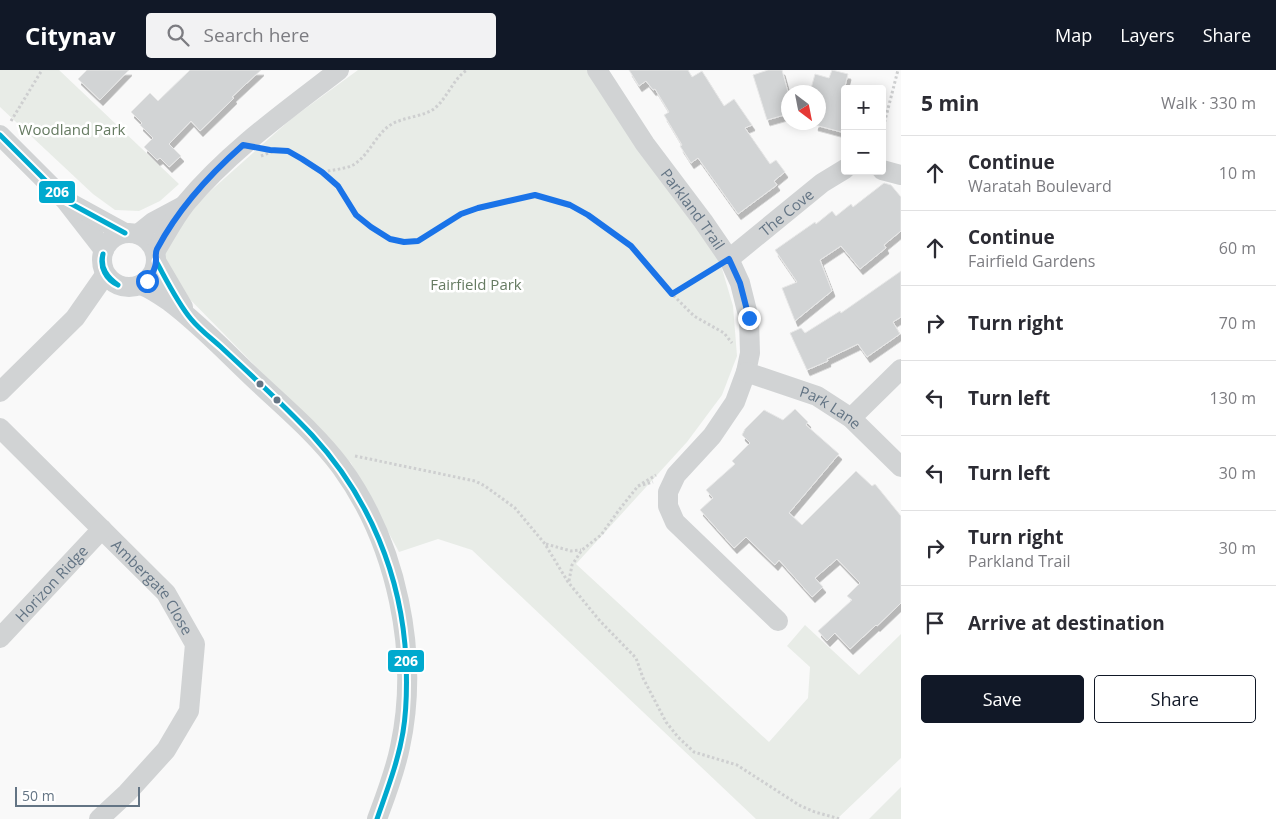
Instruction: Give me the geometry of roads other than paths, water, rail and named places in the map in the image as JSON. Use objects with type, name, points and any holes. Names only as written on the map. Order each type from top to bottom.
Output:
[{"type":"street","points":[[74,318],[131,286],[147,281],[155,269],[156,257],[185,205],[207,179],[243,145],[339,70]]},
{"type":"street","name":"Parkland Trail","points":[[597,70],[645,144],[729,259],[740,283],[749,318],[750,353],[746,372],[735,402],[712,436],[676,476],[668,492],[668,506],[675,522],[778,621]]},
{"type":"street","points":[[5,130],[66,201],[104,250]]},
{"type":"street","name":"The Cove","points":[[729,259],[822,182],[841,171]]},
{"type":"street","points":[[886,171],[901,176]]},
{"type":"street","points":[[66,201],[132,234],[146,238],[151,244],[156,257],[188,315]]},
{"type":"street","points":[[185,205],[132,234],[112,238],[104,250],[102,267],[105,275],[115,284],[152,289],[188,315],[325,448],[352,484],[363,503],[379,536],[388,562],[400,600],[405,628],[407,680],[405,717],[393,776],[377,819]]},
{"type":"street","points":[[0,392],[74,318],[105,275]]},
{"type":"street","points":[[851,418],[901,369]]},
{"type":"street","name":"Park Lane","points":[[746,372],[817,396],[851,418],[901,467]]},
{"type":"street","name":"Ambergate Close","points":[[0,428],[166,593],[195,644],[190,711],[166,750],[99,819]]},
{"type":"street","name":"Horizon Ridge","points":[[0,638],[102,530]]},
{"type":"park label","name":"Woodland Park","points":[[72,129]]},
{"type":"park label","name":"Fairfield Park","points":[[476,284]]}]
